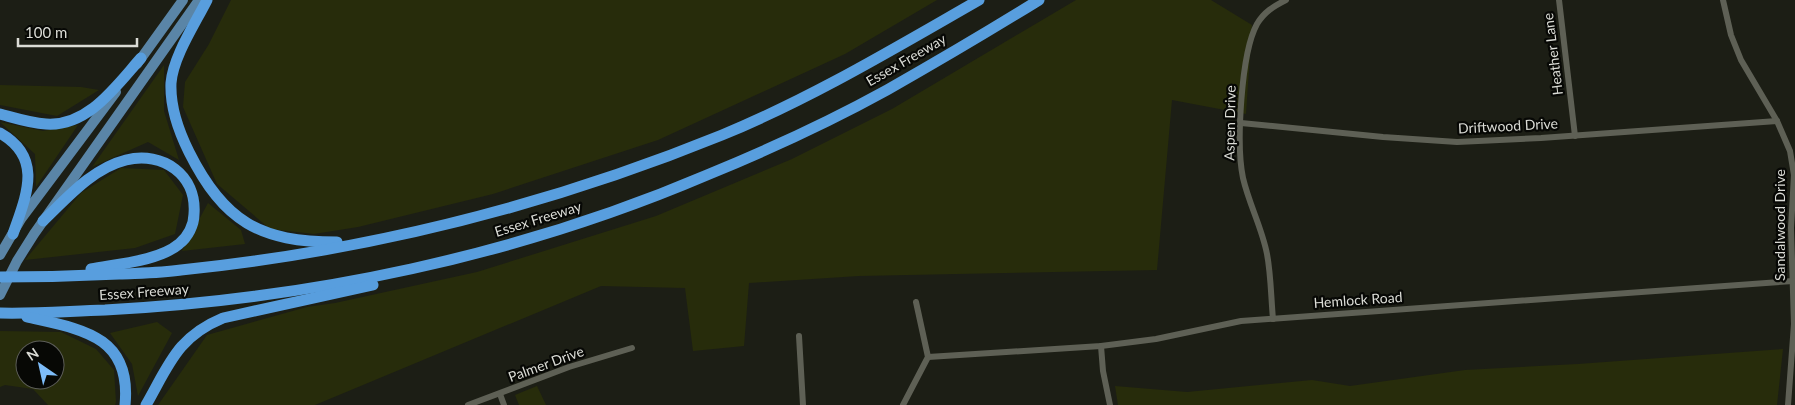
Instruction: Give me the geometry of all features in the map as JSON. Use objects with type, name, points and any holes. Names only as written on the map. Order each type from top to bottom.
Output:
[{"type":"highway","points":[[207,0],[175,62],[171,82],[172,97],[176,119],[186,145],[202,176],[224,205],[237,218],[254,227],[272,235],[294,241],[343,242],[420,230]]},
{"type":"highway","name":"Essex Freeway","points":[[0,277],[53,277],[179,271],[289,257],[420,230],[530,203],[623,172],[724,134],[838,80],[979,0]]},
{"type":"highway","name":"Essex Freeway","points":[[0,313],[134,308],[214,302],[281,293],[362,279],[457,258],[545,234],[715,172],[800,134],[885,91],[1039,0]]},
{"type":"highway","points":[[0,114],[46,124],[62,123],[79,117],[94,108],[141,58]]},
{"type":"highway","points":[[0,133],[16,144],[24,157],[29,171],[24,203],[13,234]]},
{"type":"highway","points":[[43,220],[89,179],[116,163],[136,158],[159,160],[172,166],[189,184],[194,197],[192,226],[188,235],[177,246],[142,259],[53,277]]},
{"type":"highway","points":[[146,405],[180,347],[193,334],[207,325],[223,318],[378,283],[457,258]]},
{"type":"highway","points":[[13,313],[84,331],[103,341],[117,359],[125,376],[127,393],[125,405]]},
{"type":"main road","points":[[0,255],[21,219],[183,0]]},
{"type":"main road","points":[[0,295],[17,261],[43,220],[199,0]]},
{"type":"street","name":"Aspen Drive","points":[[1273,319],[1267,254],[1243,176],[1241,123],[1243,77],[1249,45],[1257,24],[1268,10],[1286,0]]},
{"type":"street","name":"Heather Lane","points":[[1559,0],[1575,136]]},
{"type":"street","name":"Sandalwood Drive","points":[[1723,0],[1730,35],[1741,60],[1776,120],[1790,151],[1794,175],[1791,228],[1793,343],[1788,405]]},
{"type":"street","name":"Driftwood Drive","points":[[1241,123],[1383,137],[1457,142],[1575,136],[1776,120]]},
{"type":"street","name":"Hemlock Road","points":[[928,357],[1101,346],[1156,339],[1241,321],[1793,281]]},
{"type":"street","points":[[903,405],[928,357],[916,302]]},
{"type":"street","points":[[799,336],[803,405]]},
{"type":"street","points":[[1101,346],[1103,371],[1110,405]]},
{"type":"street","name":"Palmer Drive","points":[[468,405],[569,367],[632,348]]},
{"type":"street","points":[[500,394],[504,405]]},
{"type":"green space","points":[[231,0],[937,0],[845,54],[658,140],[493,194],[358,227],[314,234],[270,229],[217,184],[183,107],[185,82],[209,44]]},
{"type":"green space","points":[[1076,0],[1211,0],[1252,25],[1246,114],[1172,100],[1157,270],[859,276],[749,283],[744,346],[693,351],[685,288],[601,286],[315,405],[158,405],[207,335],[307,307],[335,303],[477,272],[656,216],[792,159],[892,109]]},
{"type":"green space","points":[[164,65],[164,111],[179,160],[148,142],[92,167]]},
{"type":"green space","points":[[0,85],[81,87],[99,90],[57,116],[0,105]]},
{"type":"green space","points":[[0,122],[43,131],[78,125],[36,187],[35,154]]},
{"type":"green space","points":[[121,168],[164,170],[183,195],[175,234],[135,248],[25,260],[81,193]]},
{"type":"green space","points":[[208,203],[241,230],[245,244],[182,251]]},
{"type":"green space","points":[[157,322],[172,333],[138,396],[132,364],[110,333]]},
{"type":"green space","points":[[0,331],[61,332],[96,349],[114,370],[116,402],[115,405],[48,405],[34,390],[65,390],[65,340],[15,340],[15,386],[5,385],[0,387]]},
{"type":"green space","points":[[1783,349],[1777,405],[1118,405],[1115,386],[1187,392],[1312,380],[1350,386],[1465,370]]},
{"type":"green space","points":[[537,386],[546,405],[519,405],[515,395]]}]
